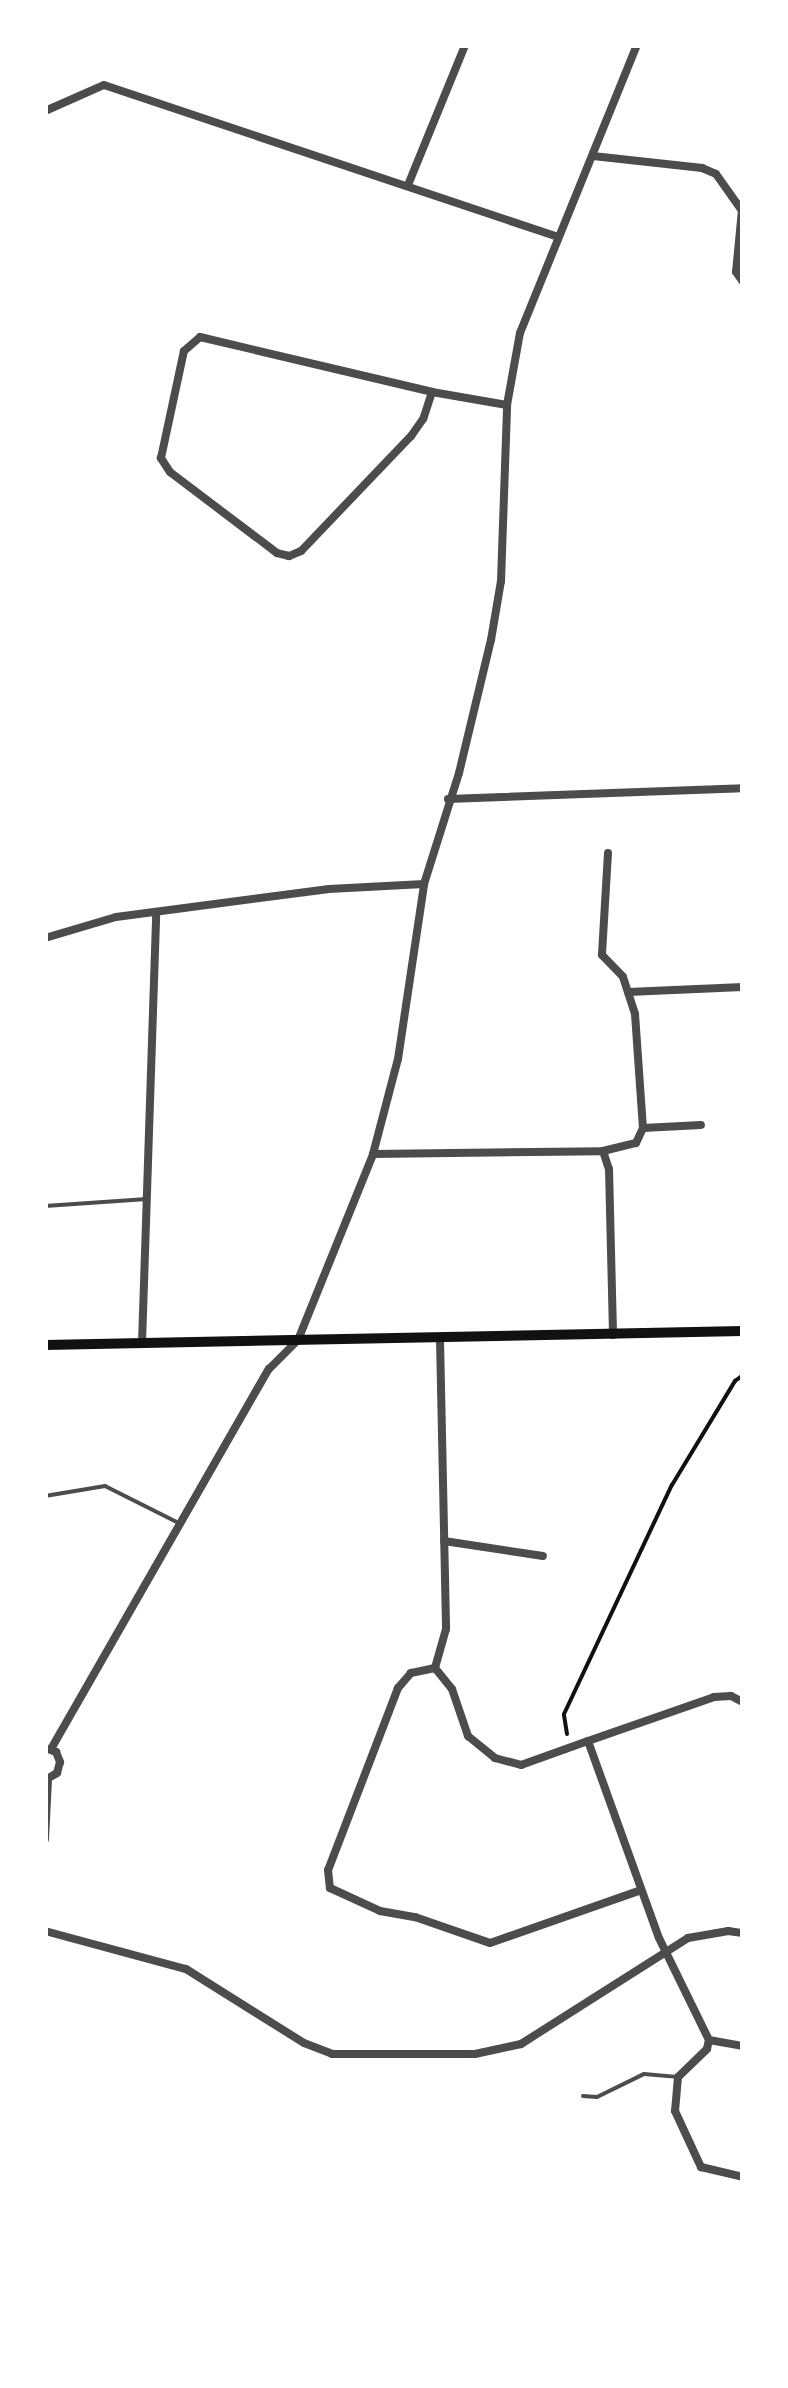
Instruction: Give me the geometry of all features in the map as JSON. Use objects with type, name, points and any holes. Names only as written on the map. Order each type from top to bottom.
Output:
[{"type":"main road","points":[[45,1345],[743,1332]]},
{"type":"street","points":[[408,185],[466,45]]},
{"type":"street","points":[[45,1839],[46,1779],[57,1773],[60,1762],[48,1748],[268,1369],[298,1340],[373,1154],[398,1059],[424,884],[480,692],[501,581],[507,405],[520,333],[638,45]]},
{"type":"street","points":[[45,111],[104,85],[558,237]]},
{"type":"street","points":[[594,156],[702,168],[716,174],[742,211],[736,272],[743,282]]},
{"type":"street","points":[[432,392],[424,418],[411,436],[301,551],[289,556],[277,553],[170,472],[161,458],[184,351],[200,337],[432,392],[507,405]]},
{"type":"street","points":[[448,799],[743,788]]},
{"type":"street","points":[[373,1154],[603,1151],[636,1142],[643,1128],[634,1014],[623,977],[602,954],[608,853]]},
{"type":"street","points":[[45,938],[86,923],[156,912],[367,884],[424,884]]},
{"type":"street","points":[[142,1343],[156,912]]},
{"type":"street","points":[[628,992],[743,988]]},
{"type":"street","points":[[643,1128],[701,1125]]},
{"type":"street","points":[[603,1151],[609,1169],[613,1335]]},
{"type":"street","points":[[436,1668],[446,1638],[440,1339]]},
{"type":"street","points":[[444,1542],[543,1556]]},
{"type":"street","points":[[436,1668],[452,1689],[468,1736],[496,1758],[520,1765],[714,1697],[730,1696],[743,1702]]},
{"type":"street","points":[[436,1668],[411,1672],[398,1688],[328,1870],[330,1888],[380,1911],[415,1917],[490,1943],[642,1890]]},
{"type":"street","points":[[588,1741],[665,1951],[709,2040],[706,2049],[678,2077],[675,2111],[701,2167],[743,2178]]},
{"type":"street","points":[[45,1931],[186,1969],[304,2043],[332,2054],[475,2054],[521,2044],[688,1938],[728,1931],[743,1933]]},
{"type":"street","points":[[709,2040],[743,2046]]},
{"type":"lane","points":[[45,1206],[146,1199]]},
{"type":"lane","points":[[45,1496],[105,1486],[179,1524]]},
{"type":"lane","points":[[583,2096],[597,2096],[644,2074],[678,2077]]},
{"type":"path","points":[[567,1734],[564,1714],[672,1485],[742,1376]]}]
